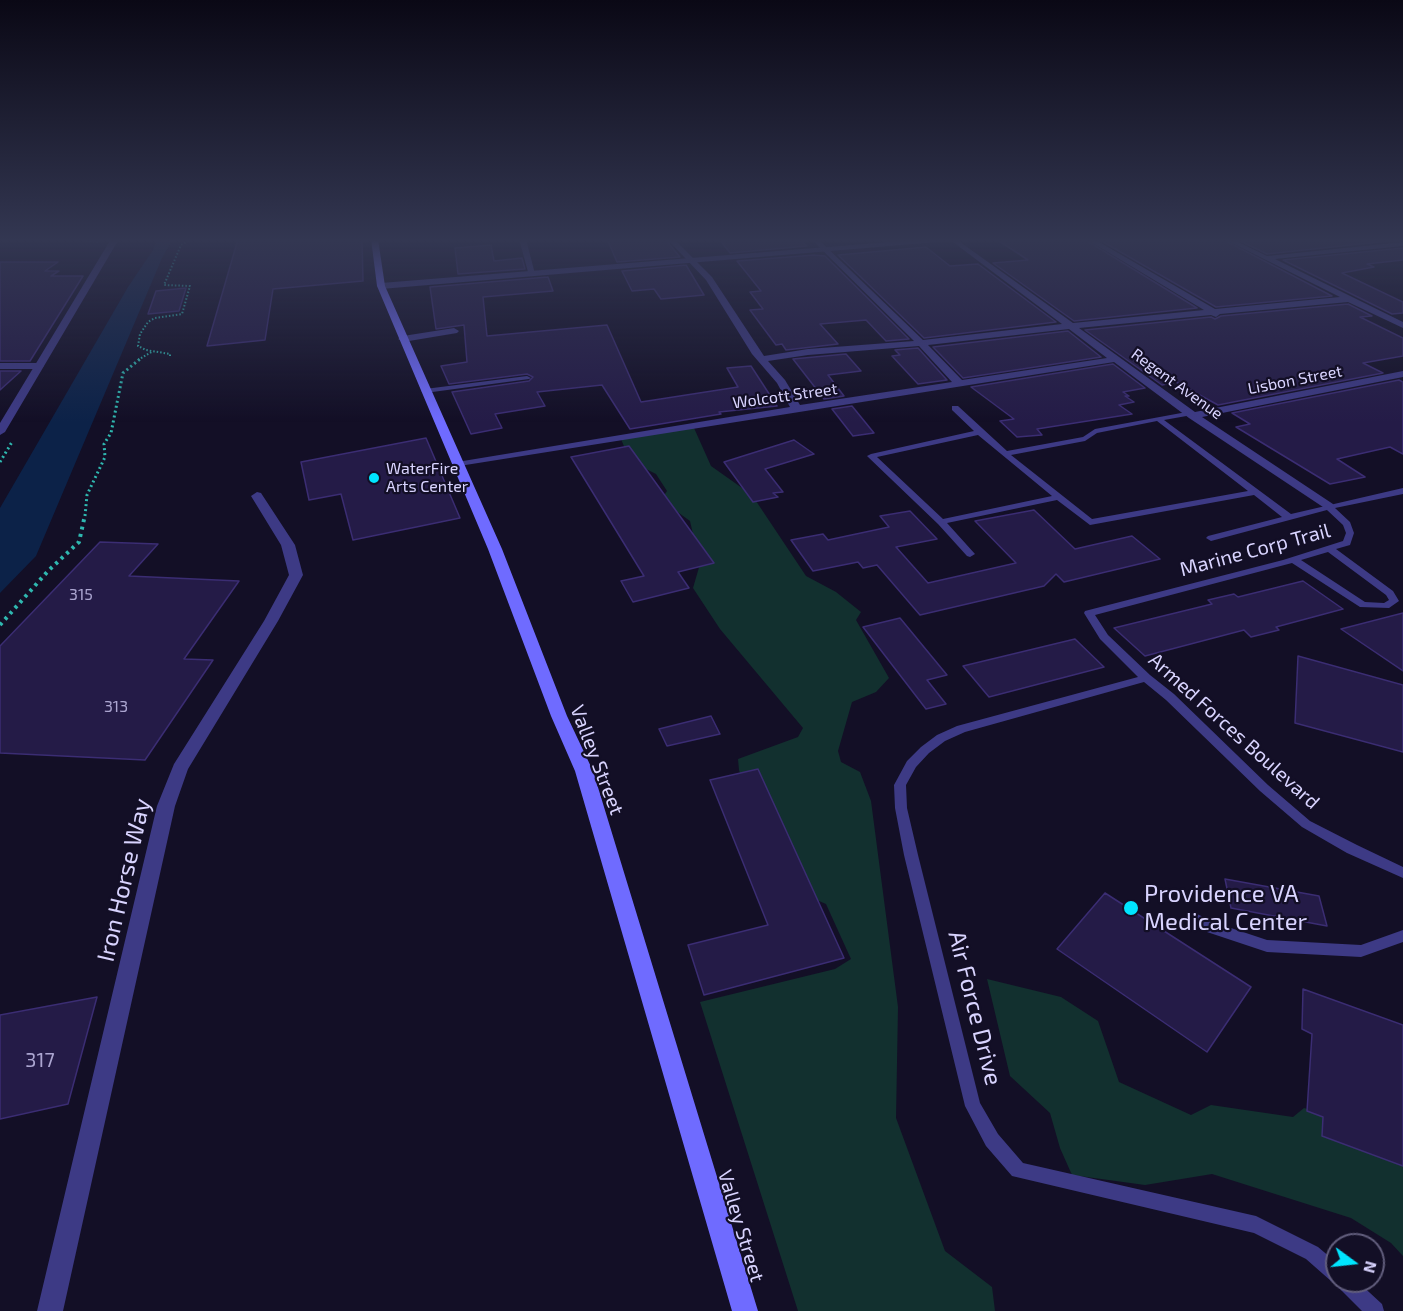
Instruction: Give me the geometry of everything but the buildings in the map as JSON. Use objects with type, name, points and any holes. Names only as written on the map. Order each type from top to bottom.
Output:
[{"type":"main road","name":"Valley Street","points":[[387,300],[495,549],[559,717],[584,771],[745,1311]]},
{"type":"street","points":[[0,432],[78,300]]},
{"type":"street","points":[[723,300],[761,359],[781,382],[797,409]]},
{"type":"street","points":[[877,300],[960,384]]},
{"type":"street","name":"Regent Avenue","points":[[1036,300],[1191,415],[1329,507]]},
{"type":"street","points":[[1192,300],[1215,314]]},
{"type":"street","points":[[761,359],[808,352],[879,348],[1072,326],[1347,300]]},
{"type":"street","points":[[1349,300],[1403,325]]},
{"type":"street","points":[[403,339],[454,331]]},
{"type":"street","name":"Wolcott Street","points":[[458,465],[1116,359]]},
{"type":"street","points":[[0,366],[39,366]]},
{"type":"street","name":"Lisbon Street","points":[[1191,415],[1403,374]]},
{"type":"street","name":"Iron Horse Way","points":[[50,1311],[166,806],[180,768],[271,621],[296,575],[288,545],[256,496]]},
{"type":"lane","points":[[425,391],[527,378]]},
{"type":"lane","points":[[955,408],[1005,454],[1090,522],[1257,492]]},
{"type":"lane","points":[[1005,454],[1084,439],[1095,431],[1158,418],[1191,415]]},
{"type":"lane","points":[[1158,418],[1290,518]]},
{"type":"lane","points":[[970,554],[941,522],[871,456],[980,432]]},
{"type":"lane","name":"Marine Corp Trail","points":[[1329,507],[1403,491]]},
{"type":"lane","points":[[941,522],[1058,497]]},
{"type":"lane","points":[[1211,538],[1329,507]]},
{"type":"lane","name":"Marine Corp Trail","points":[[1089,613],[1294,560],[1347,543],[1350,533],[1347,524],[1329,507]]},
{"type":"lane","points":[[1294,560],[1363,605],[1386,606],[1394,601],[1390,593],[1330,549]]},
{"type":"lane","name":"Armed Forces Boulevard","points":[[1089,613],[1104,637],[1146,678],[1170,697],[1264,788],[1306,824],[1403,873]]},
{"type":"lane","name":"Air Force Drive","points":[[1146,678],[961,729],[941,738],[925,750],[911,764],[900,784],[901,808],[911,855],[973,1106],[992,1140],[1018,1170],[1256,1225],[1312,1253],[1325,1264]]},
{"type":"lane","points":[[1197,920],[1212,928],[1267,946],[1361,951],[1403,936]]},
{"type":"lane","points":[[1356,1293],[1375,1311]]},
{"type":"path","points":[[170,356],[170,354],[138,346],[140,334],[148,322],[155,318],[182,314],[186,300]]},
{"type":"path","points":[[0,625],[48,571],[79,542],[83,532],[87,495],[105,457],[104,444],[111,433],[123,373],[130,365],[153,351]]},
{"type":"green space","points":[[694,428],[711,466],[752,495],[806,576],[836,592],[861,612],[856,620],[889,678],[876,692],[852,702],[838,751],[841,762],[860,772],[871,801],[898,1007],[896,1118],[945,1251],[992,1287],[995,1311],[798,1311],[700,1002],[835,969],[851,959],[826,904],[812,898],[784,905],[739,770],[738,759],[798,737],[803,728],[720,629],[693,588],[700,564],[690,521],[661,500],[667,491],[656,474],[630,461],[621,439]]},
{"type":"green space","points":[[987,979],[1061,997],[1098,1021],[1119,1082],[1191,1115],[1211,1105],[1293,1117],[1304,1108],[1327,1114],[1403,1150],[1403,1256],[1385,1239],[1385,1233],[1375,1233],[1351,1218],[1212,1174],[1145,1185],[1072,1175],[1060,1148],[1050,1113],[1010,1076]]},
{"type":"water","points":[[120,300],[144,300],[36,556],[0,593],[0,508]]},
{"type":"place","name":"WaterFire Arts Center","points":[[374,478]]},
{"type":"place","name":"Providence VA Medical Center","points":[[1131,908]]}]
